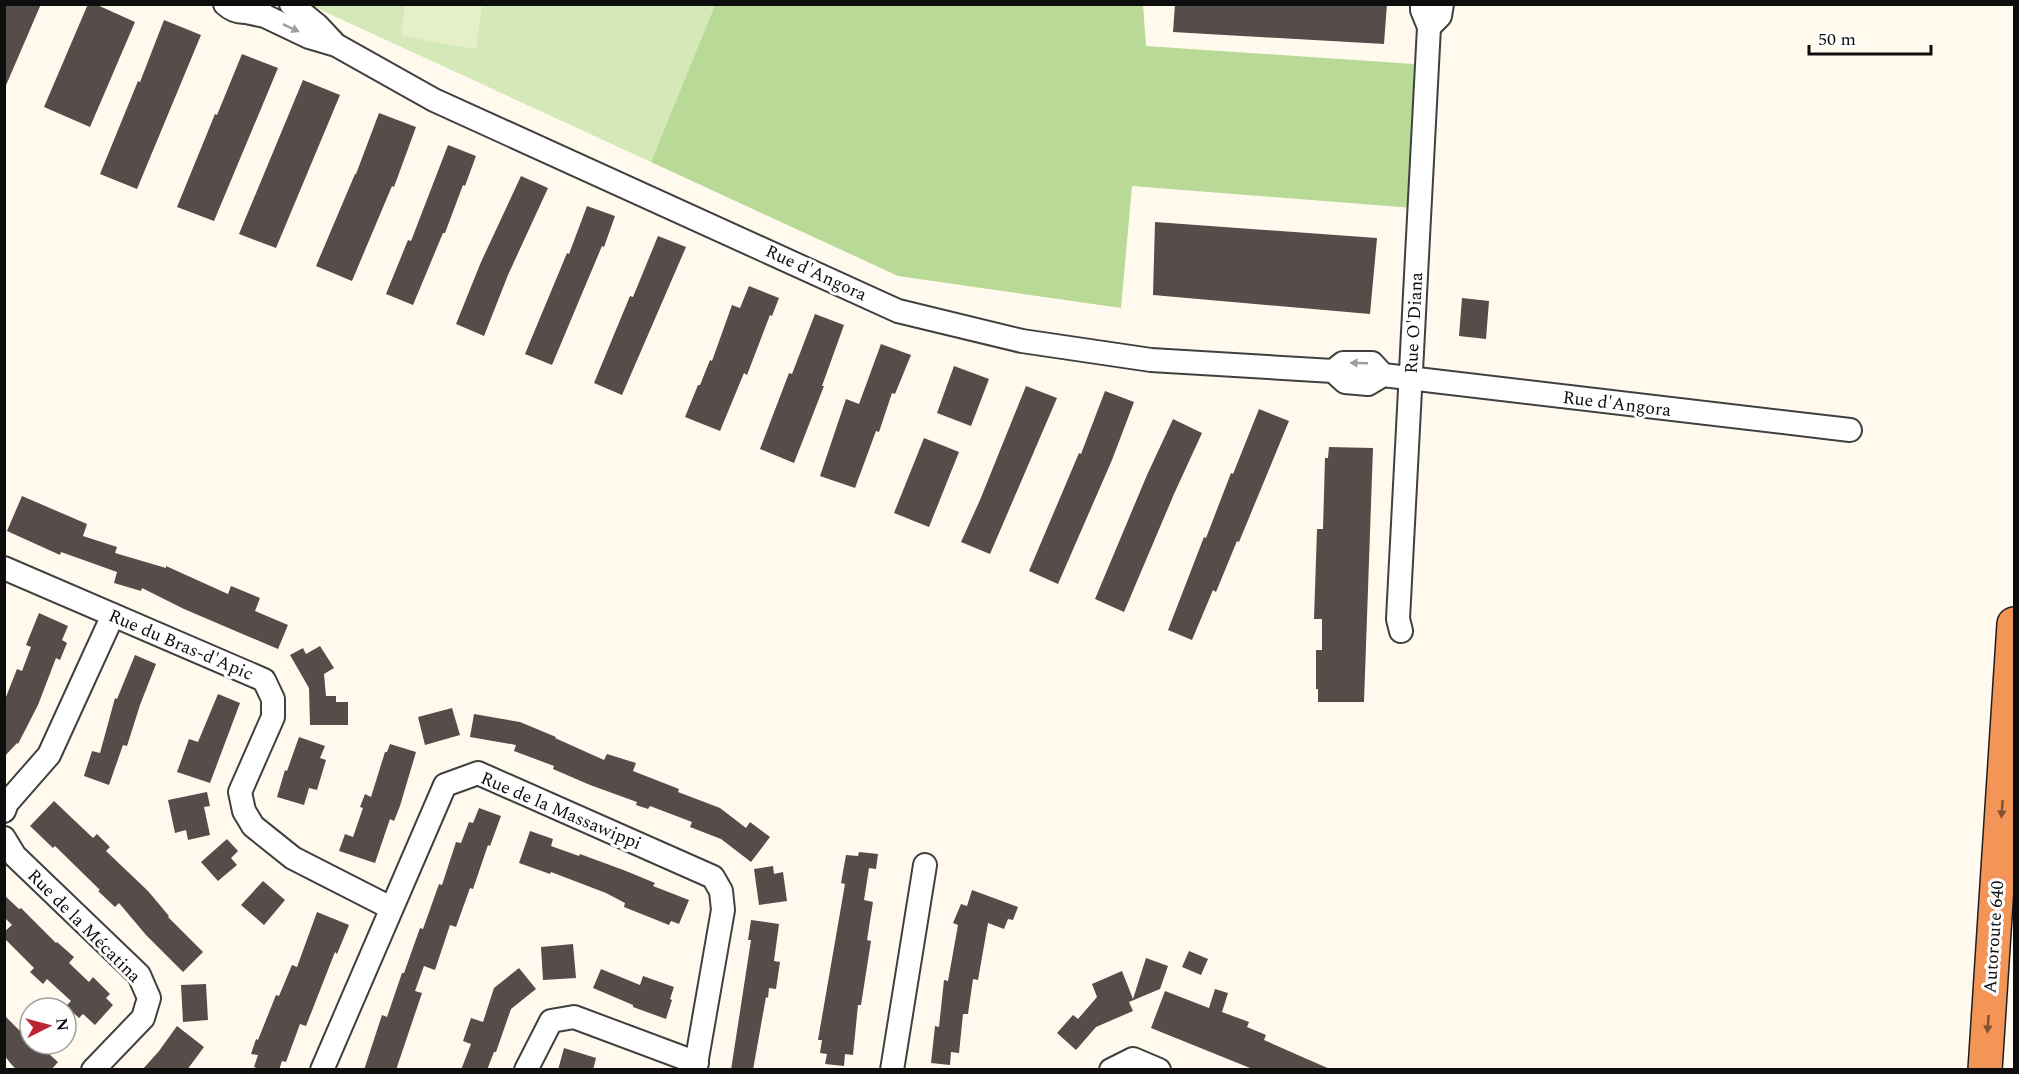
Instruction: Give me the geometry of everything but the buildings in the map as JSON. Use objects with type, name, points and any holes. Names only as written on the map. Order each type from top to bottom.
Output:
[{"type":"highway","name":"Autoroute 640","points":[[1985,1070],[2014,624]]},
{"type":"street","name":"Rue d'Angora","points":[[291,4],[336,45]]},
{"type":"street","name":"Rue O'Diana","points":[[1400,625],[1429,27],[1422,4]]},
{"type":"street","name":"Rue O'Diana","points":[[1429,27],[1440,15],[1442,4]]},
{"type":"street","name":"Rue d'Angora","points":[[244,7],[309,37],[336,45],[434,100],[898,310],[1022,341],[1150,360],[1333,371],[1345,382],[1368,384],[1383,375],[1850,430]]},
{"type":"street","name":"Rue du Bras-d'Apic","points":[[4,568],[264,680],[273,699],[273,717],[240,792],[244,811],[253,826],[293,858],[391,909]]},
{"type":"street","points":[[4,811],[7,803],[49,755],[113,615]]},
{"type":"street","name":"Rue de la Massawippi","points":[[322,1070],[445,785],[478,773],[713,877],[720,891],[723,910],[696,1066]]},
{"type":"street","name":"Rue de la Mécatina","points":[[4,838],[15,856],[139,975],[149,998],[142,1018],[93,1070]]},
{"type":"street","points":[[892,1070],[926,865]]},
{"type":"street","points":[[526,1070],[550,1021],[574,1017],[696,1066]]},
{"type":"street","points":[[1111,1070],[1132,1059],[1159,1070]]},
{"type":"green space","points":[[310,5],[715,5],[651,162]]},
{"type":"green space","points":[[405,5],[482,5],[476,49],[401,36]]},
{"type":"green space","points":[[715,5],[1143,5],[1146,46],[1414,64],[1413,208],[1132,186],[1121,308],[898,276],[651,162]]}]
